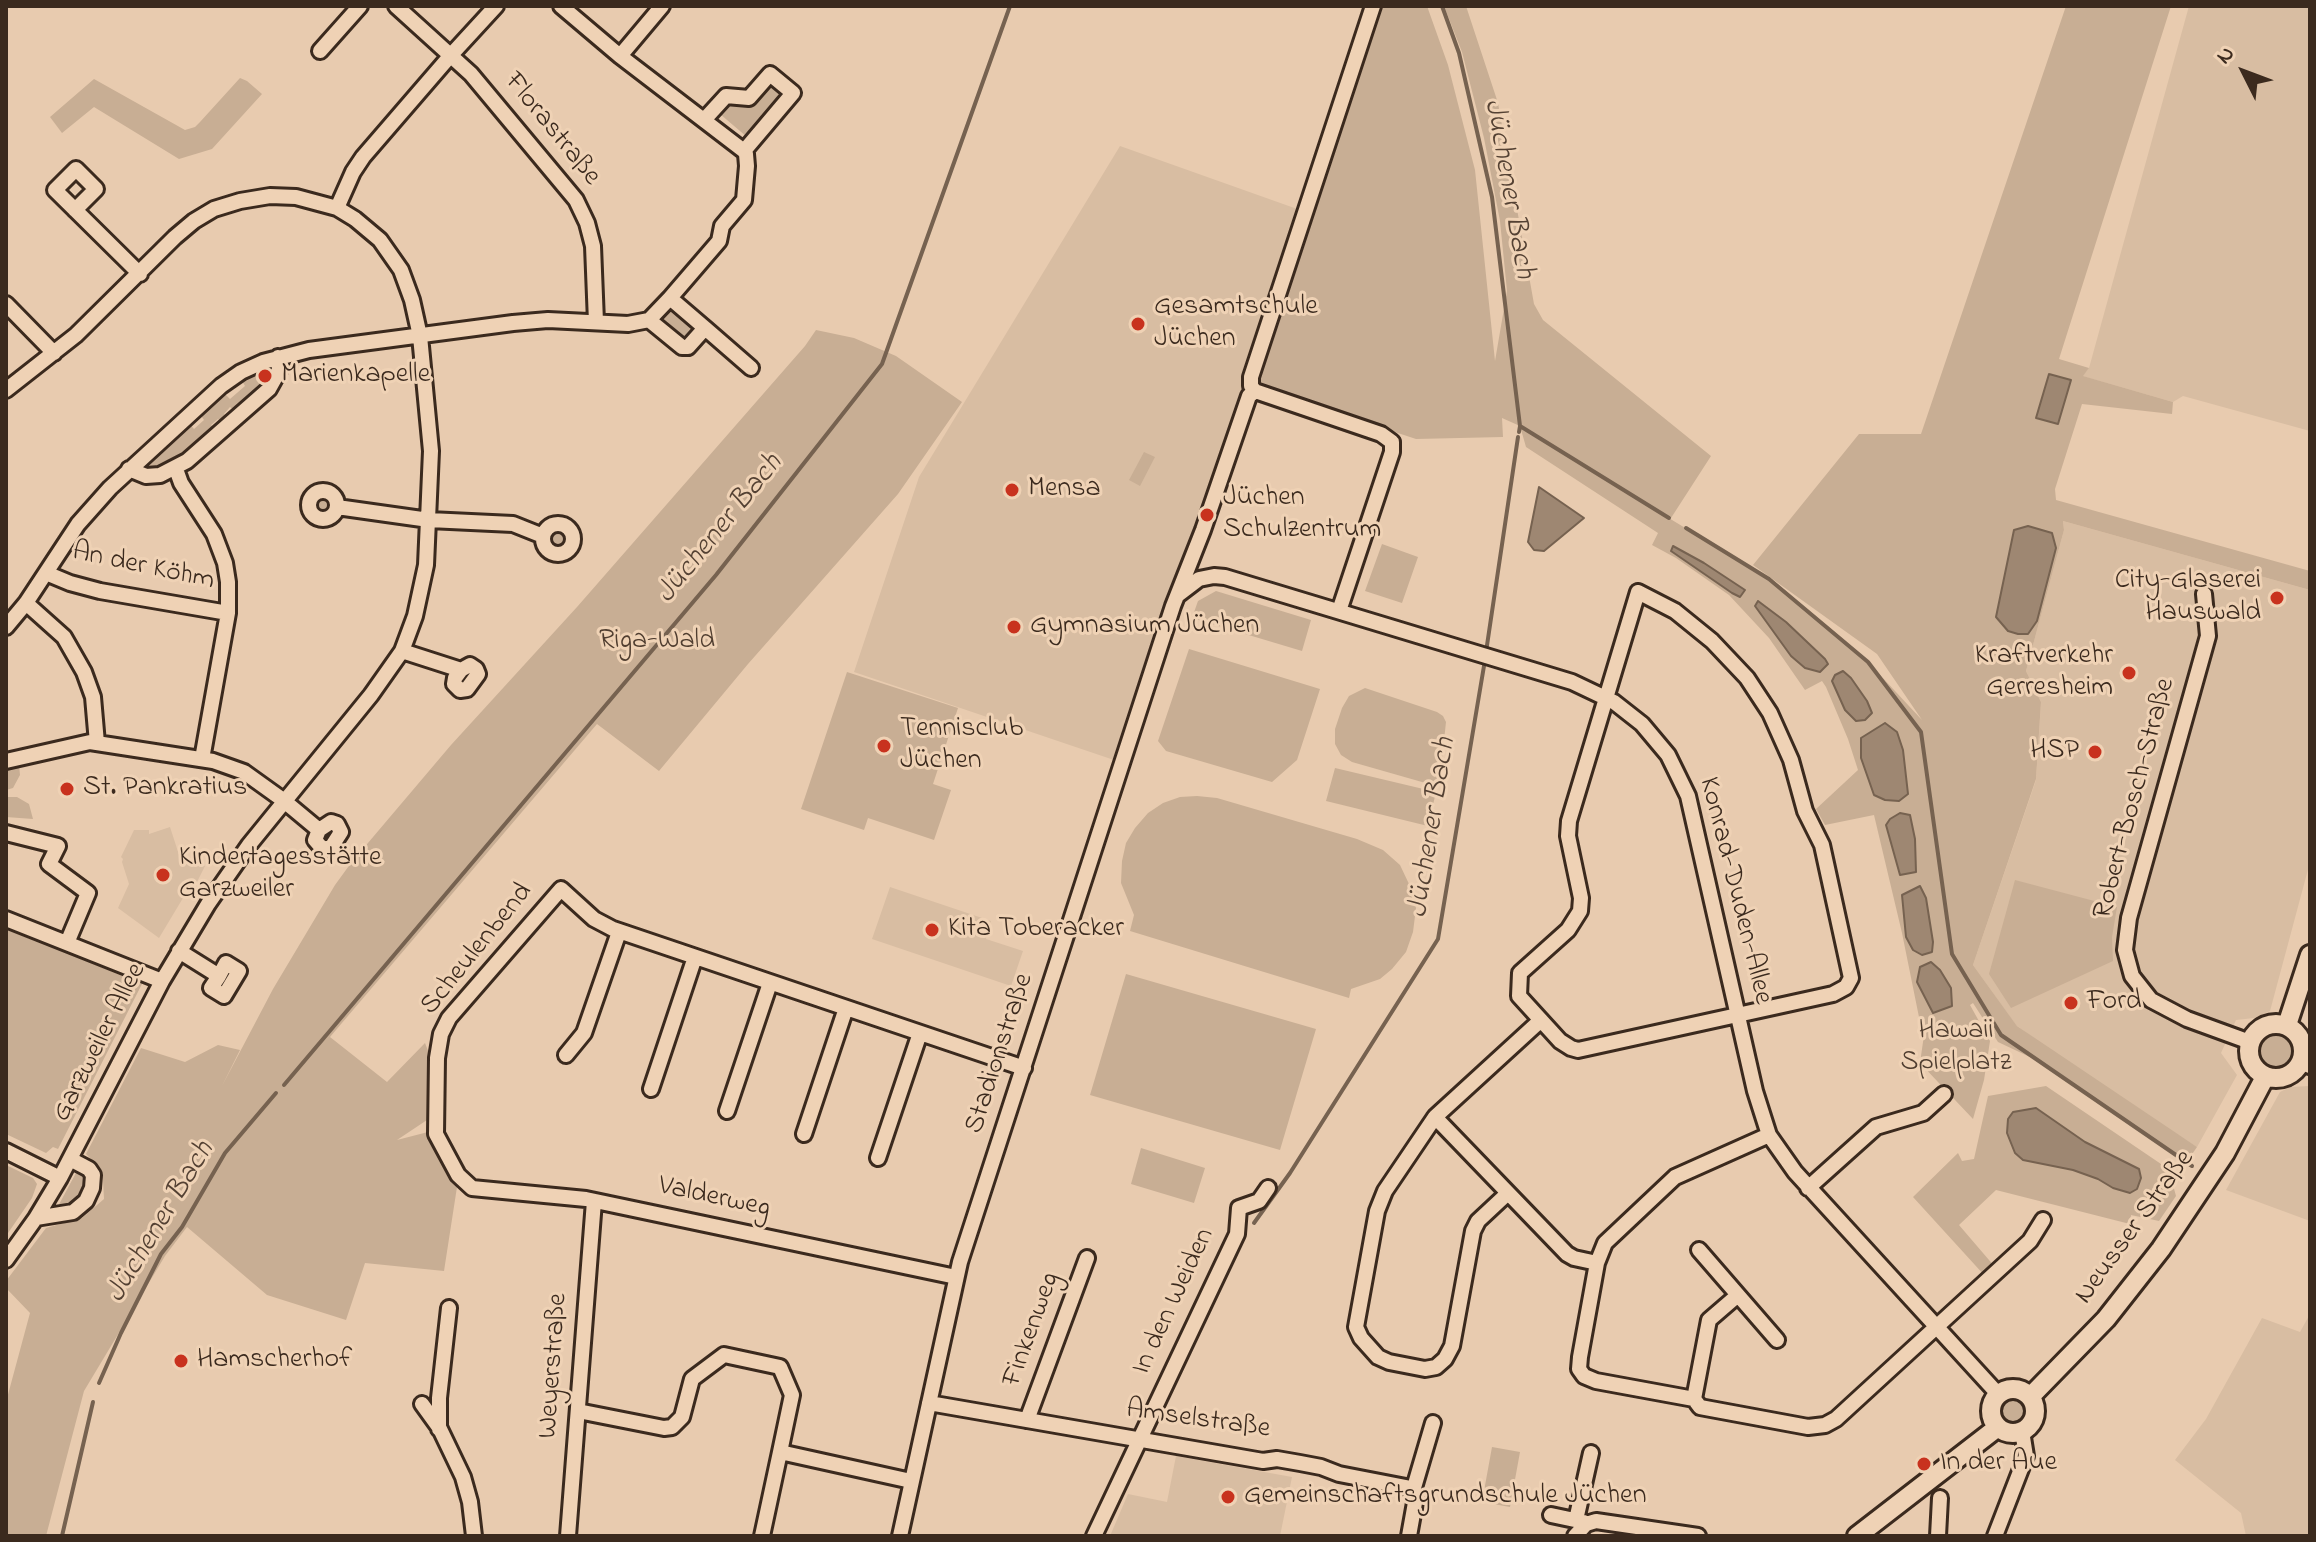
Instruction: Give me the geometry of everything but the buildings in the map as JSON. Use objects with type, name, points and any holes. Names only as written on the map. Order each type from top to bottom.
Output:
[{"type":"main road","points":[[2287,1025],[2310,955]]},
{"type":"main road","points":[[2265,1025],[2287,1025],[2302,1040],[2305,1064],[2285,1077],[2265,1077],[2250,1060],[2250,1042],[2265,1025]]},
{"type":"main road","name":"Neusser Straße","points":[[2030,1397],[2106,1319],[2161,1249],[2220,1161],[2265,1077]]},
{"type":"main road","points":[[2012,1389],[2030,1397],[2034,1416],[2030,1425],[2022,1431],[2006,1432],[1998,1427],[1991,1407],[1998,1394],[2012,1389]]},
{"type":"main road","points":[[1857,1536],[1998,1427]]},
{"type":"street","points":[[320,51],[360,6]]},
{"type":"street","name":"Florastraße","points":[[396,6],[478,81],[580,207],[593,246],[596,322]]},
{"type":"street","points":[[337,208],[360,162],[496,6]]},
{"type":"street","points":[[6,627],[88,512],[129,469],[227,381],[256,364],[356,343],[531,321],[635,323],[649,320],[670,298],[719,241],[722,226],[744,200],[747,166],[744,151],[620,56],[561,6]]},
{"type":"street","points":[[620,56],[662,6]]},
{"type":"street","name":"Stadionstraße","points":[[900,1536],[956,1277],[1178,595],[1249,396],[1255,391],[1250,379],[1373,6]]},
{"type":"street","points":[[704,120],[726,96],[751,97],[770,74],[793,93],[744,151]]},
{"type":"street","name":"Garzweiler Allee","points":[[6,390],[54,353],[184,229],[204,214],[226,204],[284,196],[337,208],[371,232],[396,260],[408,285],[420,336],[430,427],[426,565],[420,597],[402,651],[371,695],[283,800],[220,885],[162,981],[60,1178],[6,1260]]},
{"type":"street","points":[[75,210],[140,274]]},
{"type":"street","points":[[670,298],[751,368]]},
{"type":"street","points":[[9,312],[54,353]]},
{"type":"street","points":[[649,320],[682,347],[688,347],[705,328]]},
{"type":"street","points":[[129,469],[152,476],[176,469],[266,393],[278,375],[278,357]]},
{"type":"street","points":[[1255,391],[1381,434],[1392,442],[1392,452],[1339,611]]},
{"type":"street","points":[[176,469],[181,483],[209,524],[227,573],[228,613],[202,759]]},
{"type":"street","points":[[337,507],[429,520],[513,524],[543,536]]},
{"type":"street","points":[[1178,595],[1193,581],[1205,577],[1201,537]]},
{"type":"street","name":"An der Köhm","points":[[46,573],[100,591],[228,613]]},
{"type":"street","name":"Konrad-Duden-Allee","points":[[1205,577],[1225,577],[1572,682],[1607,697],[1647,729],[1668,755],[1684,784],[1692,809],[1755,1091],[1769,1135],[1788,1165],[1808,1188],[1998,1394]]},
{"type":"street","points":[[1638,592],[1682,616],[1733,662],[1760,696],[1784,742],[1805,811],[1824,850],[1851,978],[1846,987],[1833,994],[1738,1016],[1583,1051],[1563,1044],[1519,996],[1520,973],[1568,930],[1580,911],[1581,898],[1568,827],[1638,592]]},
{"type":"street","name":"Robert-Bosch-Straße","points":[[2204,594],[2208,636],[2129,918],[2125,950],[2132,976],[2151,1000],[2187,1019],[2250,1042]]},
{"type":"street","points":[[26,603],[64,637],[84,672],[93,697],[97,743]]},
{"type":"street","points":[[402,651],[461,670]]},
{"type":"street","points":[[6,761],[76,744],[97,743],[202,759],[244,772],[319,830]]},
{"type":"street","points":[[6,833],[58,846],[49,864],[88,893],[67,943]]},
{"type":"street","name":"Scheulenbend","points":[[463,1181],[441,1146],[435,1127],[437,1058],[441,1034],[449,1018],[561,889],[594,919],[619,932]]},
{"type":"street","points":[[6,919],[162,981]]},
{"type":"street","points":[[566,1055],[584,1033],[619,932],[1024,1068]]},
{"type":"street","name":"Garzweiler Allee","points":[[179,951],[219,976]]},
{"type":"street","points":[[651,1089],[695,957]]},
{"type":"street","points":[[727,1111],[770,983]]},
{"type":"street","points":[[804,1134],[846,1008]]},
{"type":"street","points":[[1508,1193],[1478,1221],[1473,1231],[1452,1346],[1445,1359],[1436,1367],[1427,1369],[1389,1362],[1375,1355],[1358,1332],[1356,1323],[1377,1211],[1385,1191],[1435,1117],[1541,1020]]},
{"type":"street","points":[[878,1158],[920,1033]]},
{"type":"street","points":[[1808,1188],[1876,1127],[1923,1113],[1944,1094]]},
{"type":"street","points":[[1435,1117],[1567,1254],[1597,1263]]},
{"type":"street","points":[[1769,1135],[1675,1177],[1608,1239],[1597,1263],[1580,1357],[1581,1373],[1596,1381],[1694,1399],[1700,1407],[1808,1427],[1825,1425],[1836,1419],[2030,1241],[2043,1220]]},
{"type":"street","points":[[6,1151],[60,1178]]},
{"type":"street","name":"Garzweiler Allee","points":[[36,1218],[73,1212],[86,1201],[93,1175],[87,1167],[70,1159]]},
{"type":"street","name":"Valderweg","points":[[463,1181],[477,1190],[594,1201],[956,1277]]},
{"type":"street","name":"In den Weiden","points":[[1094,1536],[1237,1234],[1239,1208],[1259,1201],[1268,1188]]},
{"type":"street","name":"Weyerstraße","points":[[568,1536],[594,1201]]},
{"type":"street","points":[[1699,1250],[1777,1340]]},
{"type":"street","name":"Finkenweg","points":[[1027,1420],[1087,1258]]},
{"type":"street","points":[[1694,1399],[1709,1320],[1738,1295]]},
{"type":"street","points":[[440,1429],[438,1406],[449,1308]]},
{"type":"street","points":[[578,1411],[672,1427],[682,1417],[692,1379],[724,1355],[780,1367],[792,1395],[762,1536]]},
{"type":"street","name":"Amselstraße","points":[[929,1403],[1263,1461],[1277,1459],[1315,1465],[1339,1474],[1403,1486],[1413,1491]]},
{"type":"street","points":[[422,1404],[440,1429],[468,1493],[474,1536]]},
{"type":"street","points":[[1409,1536],[1416,1497],[1413,1491],[1433,1423]]},
{"type":"street","points":[[1995,1536],[2026,1456],[2022,1431]]},
{"type":"street","points":[[780,1452],[911,1481]]},
{"type":"street","points":[[1575,1536],[1582,1522],[1591,1453]]},
{"type":"street","points":[[1938,1536],[1940,1498]]},
{"type":"street","points":[[1551,1515],[1582,1522],[1600,1521],[1698,1536]]},
{"type":"shaded area","points":[[2189,6],[2310,6],[2310,431],[2183,396],[2173,402],[2082,376],[2089,368]]},
{"type":"shaded area","points":[[1120,146],[1300,210],[1194,534],[1181,570],[1173,581],[1114,760],[854,672],[919,477]]},
{"type":"shaded area","points":[[2049,374],[2071,380],[2058,424],[2036,418]]},
{"type":"shaded area","points":[[1539,487],[1584,518],[1544,551],[1534,550],[1528,542]]},
{"type":"shaded area","points":[[2063,521],[2310,590],[2310,862],[2270,1011],[2254,1018],[2236,1020],[2221,1053],[2237,1075],[2197,1147],[2089,1079],[2016,1025],[1973,965],[2036,780],[2041,702],[2026,671],[2064,530]]},
{"type":"shaded area","points":[[2028,526],[2052,533],[2056,548],[2037,621],[2028,634],[2018,634],[2008,631],[1996,617],[2014,530]]},
{"type":"shaded area","points":[[1673,546],[1745,590],[1740,597],[1732,593],[1671,551]]},
{"type":"shaded area","points":[[1758,601],[1786,622],[1825,659],[1828,664],[1820,672],[1805,668],[1791,656],[1755,606]]},
{"type":"shaded area","points":[[1843,671],[1867,701],[1872,713],[1865,720],[1856,721],[1845,710],[1832,681],[1835,675]]},
{"type":"shaded area","points":[[1885,723],[1897,732],[1903,750],[1908,794],[1899,801],[1874,795],[1861,758],[1861,738]]},
{"type":"shaded area","points":[[1900,813],[1910,815],[1915,839],[1916,872],[1900,875],[1886,825]]},
{"type":"shaded area","name":"Kindertagesstätte Garzweiler","points":[[170,827],[182,864],[194,861],[205,866],[159,938],[118,908],[129,884],[121,857],[134,830],[149,830],[149,834]]},
{"type":"shaded area","points":[[1920,886],[1926,898],[1933,942],[1932,952],[1922,955],[1913,950],[1906,937],[1902,895]]},
{"type":"shaded area","name":"Kita Toberacker","points":[[890,887],[991,921],[986,939],[1023,951],[1011,986],[872,939]]},
{"type":"shaded area","points":[[1931,962],[1951,988],[1952,1006],[1933,1013],[1917,982],[1920,967]]},
{"type":"shaded area","points":[[2310,1086],[2310,1221],[2226,1190],[2280,1092],[2290,1087]]},
{"type":"shaded area","points":[[2036,1108],[2085,1142],[2139,1169],[2141,1178],[2137,1189],[2130,1193],[2073,1170],[2023,1160],[2015,1153],[2007,1133],[2008,1119],[2013,1112]]},
{"type":"shaded area","points":[[2310,1314],[2310,1536],[2246,1536],[2241,1513],[2175,1460],[2206,1419],[2262,1318],[2300,1332]]},
{"type":"shaded area","name":"Gemeinschaftsgrundschule Jüchen","points":[[1176,1456],[1292,1477],[1280,1536],[1110,1536],[1128,1494],[1167,1502]]},
{"type":"green space","name":"Hawaii Spielplatz","points":[[1376,6],[1427,6],[1448,65],[1475,170],[1495,361],[1507,291],[1500,221],[1484,138],[1462,52],[1444,6],[1466,6],[1498,103],[1534,304],[1543,320],[1711,456],[1671,518],[1654,509],[1769,579],[1868,662],[1922,720],[1877,654],[1753,565],[1859,434],[1921,434],[2066,6],[2171,6],[2059,359],[2089,368],[2083,376],[2173,402],[2172,414],[2082,404],[2055,489],[2056,500],[2310,571],[2310,590],[2063,521],[2064,530],[2026,671],[2041,702],[2036,779],[1973,965],[2017,1026],[2197,1147],[2186,1163],[2051,1067],[1998,1042],[1973,1003],[1970,1005],[1990,1041],[1984,1080],[1973,1119],[1920,1063],[1925,1028],[1921,1027],[1874,815],[1825,825],[1816,809],[1858,770],[1826,687],[1822,681],[1805,690],[1769,638],[1729,595],[1652,545],[1658,533],[1526,447],[1520,426],[1502,418],[1503,437],[1416,439],[1259,387],[1255,375]]},
{"type":"green space","points":[[240,78],[262,94],[212,149],[179,159],[94,107],[62,133],[50,117],[94,79],[185,130],[195,127]]},
{"type":"green space","points":[[769,85],[774,85],[784,95],[747,137],[720,114],[721,106],[736,100],[747,106]]},
{"type":"green space","points":[[671,307],[696,327],[685,342],[660,320]]},
{"type":"green space","name":"Riga-Wald","points":[[816,330],[854,338],[896,356],[962,402],[898,494],[748,664],[659,771],[597,724],[330,1037],[387,1082],[425,1043],[430,1056],[427,1120],[397,1140],[428,1132],[457,1187],[444,1271],[365,1263],[346,1320],[267,1295],[187,1227],[165,1256],[84,1391],[46,1536],[6,1536],[6,1402],[30,1313],[6,1288],[6,1281],[46,1228],[82,1218],[104,1199],[99,1167],[86,1154],[141,1048],[185,1062],[218,1045],[240,1050],[222,1086],[273,989],[351,863]]},
{"type":"green space","points":[[262,369],[271,373],[271,378],[237,413],[230,407],[224,414],[229,420],[224,424],[218,419],[211,425],[217,432],[164,469],[151,470],[148,464],[143,464],[188,422],[194,429],[204,420],[199,413],[223,392],[230,399],[245,386],[241,379]]},
{"type":"green space","points":[[1144,452],[1155,457],[1140,486],[1129,480]]},
{"type":"green space","points":[[323,494],[330,497],[333,504],[330,511],[323,514],[316,511],[313,504],[316,497]]},
{"type":"green space","points":[[560,528],[568,531],[571,539],[568,547],[560,550],[552,547],[549,539],[552,531]]},
{"type":"green space","points":[[1382,544],[1418,557],[1402,603],[1365,591]]},
{"type":"green space","points":[[1216,591],[1311,620],[1302,651],[1192,618],[1198,601]]},
{"type":"green space","points":[[1189,649],[1320,689],[1297,760],[1272,782],[1166,751],[1158,741]]},
{"type":"green space","name":"Tennisclub Jüchen","points":[[847,672],[958,708],[933,784],[951,790],[934,840],[868,818],[864,830],[801,809]]},
{"type":"green space","points":[[1365,688],[1443,716],[1446,722],[1440,777],[1436,784],[1352,762],[1341,755],[1335,744],[1335,729],[1342,708],[1349,696]]},
{"type":"green space","points":[[19,765],[20,775],[13,788],[6,790],[6,769]]},
{"type":"green space","points":[[1335,768],[1436,792],[1428,826],[1326,801]]},
{"type":"green space","points":[[6,797],[17,797],[29,804],[33,819],[6,817]]},
{"type":"green space","points":[[1180,797],[1217,798],[1357,839],[1383,850],[1400,865],[1416,908],[1406,952],[1380,979],[1351,989],[1349,998],[1130,931],[1134,915],[1121,883],[1126,843],[1148,813],[1163,803]]},
{"type":"green space","points":[[2015,880],[2117,907],[2112,937],[2113,961],[2011,1008],[1989,974]]},
{"type":"green space","points":[[6,922],[144,980],[58,1149],[53,1147],[46,1153],[6,1134]]},
{"type":"green space","points":[[1126,974],[1316,1029],[1280,1150],[1090,1095]]},
{"type":"green space","points":[[2276,1034],[2289,1039],[2294,1052],[2289,1065],[2276,1070],[2263,1065],[2258,1052],[2263,1039]]},
{"type":"green space","points":[[2046,1086],[2161,1164],[2176,1196],[2159,1221],[2131,1215],[2130,1224],[1996,1190],[1959,1225],[1995,1267],[1985,1276],[1913,1197],[1958,1153],[1962,1161],[1974,1159],[1988,1096]]},
{"type":"green space","points":[[1141,1148],[1205,1168],[1194,1203],[1131,1184]]},
{"type":"green space","points":[[6,1165],[33,1178],[37,1184],[32,1198],[6,1236]]},
{"type":"green space","points":[[77,1171],[85,1173],[88,1185],[77,1204],[56,1210]]},
{"type":"green space","points":[[2013,1398],[2022,1402],[2026,1411],[2022,1420],[2013,1424],[2004,1420],[2000,1411],[2004,1402]]},
{"type":"green space","points":[[1492,1447],[1520,1452],[1510,1507],[1482,1502]]},
{"type":"waterway","name":"Jüchener Bach","points":[[284,1085],[716,575],[882,364],[1010,6]]},
{"type":"waterway","name":"Jüchener Bach","points":[[1442,6],[1459,53],[1492,197],[1519,432]]},
{"type":"waterway","points":[[1520,426],[1669,518]]},
{"type":"waterway","name":"Jüchener Bach","points":[[1486,652],[1518,437]]},
{"type":"waterway","points":[[1686,528],[1769,579],[1868,662],[1921,732],[1952,954],[2001,1035],[2192,1166]]},
{"type":"waterway","name":"Jüchener Bach","points":[[1254,1223],[1290,1173],[1438,939],[1485,660]]},
{"type":"waterway","name":"Jüchener Bach","points":[[99,1383],[161,1254],[182,1227],[225,1153],[276,1093]]},
{"type":"waterway","name":"Jüchener Bach","points":[[62,1536],[93,1402]]},
{"type":"place","name":"Gesamtschule Jüchen","points":[[1138,324]]},
{"type":"place","name":"Marienkapelle","points":[[265,376]]},
{"type":"place","name":"Mensa","points":[[1012,490]]},
{"type":"place","name":"Jüchen Schulzentrum","points":[[1207,515]]},
{"type":"place","name":"City-Glaserei Hauswald","points":[[2277,598]]},
{"type":"place","name":"Gymnasium Jüchen","points":[[1014,627]]},
{"type":"place","name":"Kraftverkehr Gerresheim","points":[[2129,673]]},
{"type":"place","name":"Tennisclub Jüchen","points":[[884,746]]},
{"type":"place","name":"HSP","points":[[2095,752]]},
{"type":"place","name":"St. Pankratius","points":[[67,789]]},
{"type":"place","name":"Kindertagesstätte Garzweiler","points":[[163,875]]},
{"type":"place","name":"Kita Toberacker","points":[[932,930]]},
{"type":"place","name":"Ford","points":[[2071,1003]]},
{"type":"place","name":"Hamscherhof","points":[[181,1361]]},
{"type":"place","name":"In der Aue","points":[[1924,1464]]},
{"type":"place","name":"Gemeinschaftsgrundschule Jüchen","points":[[1228,1497]]}]
